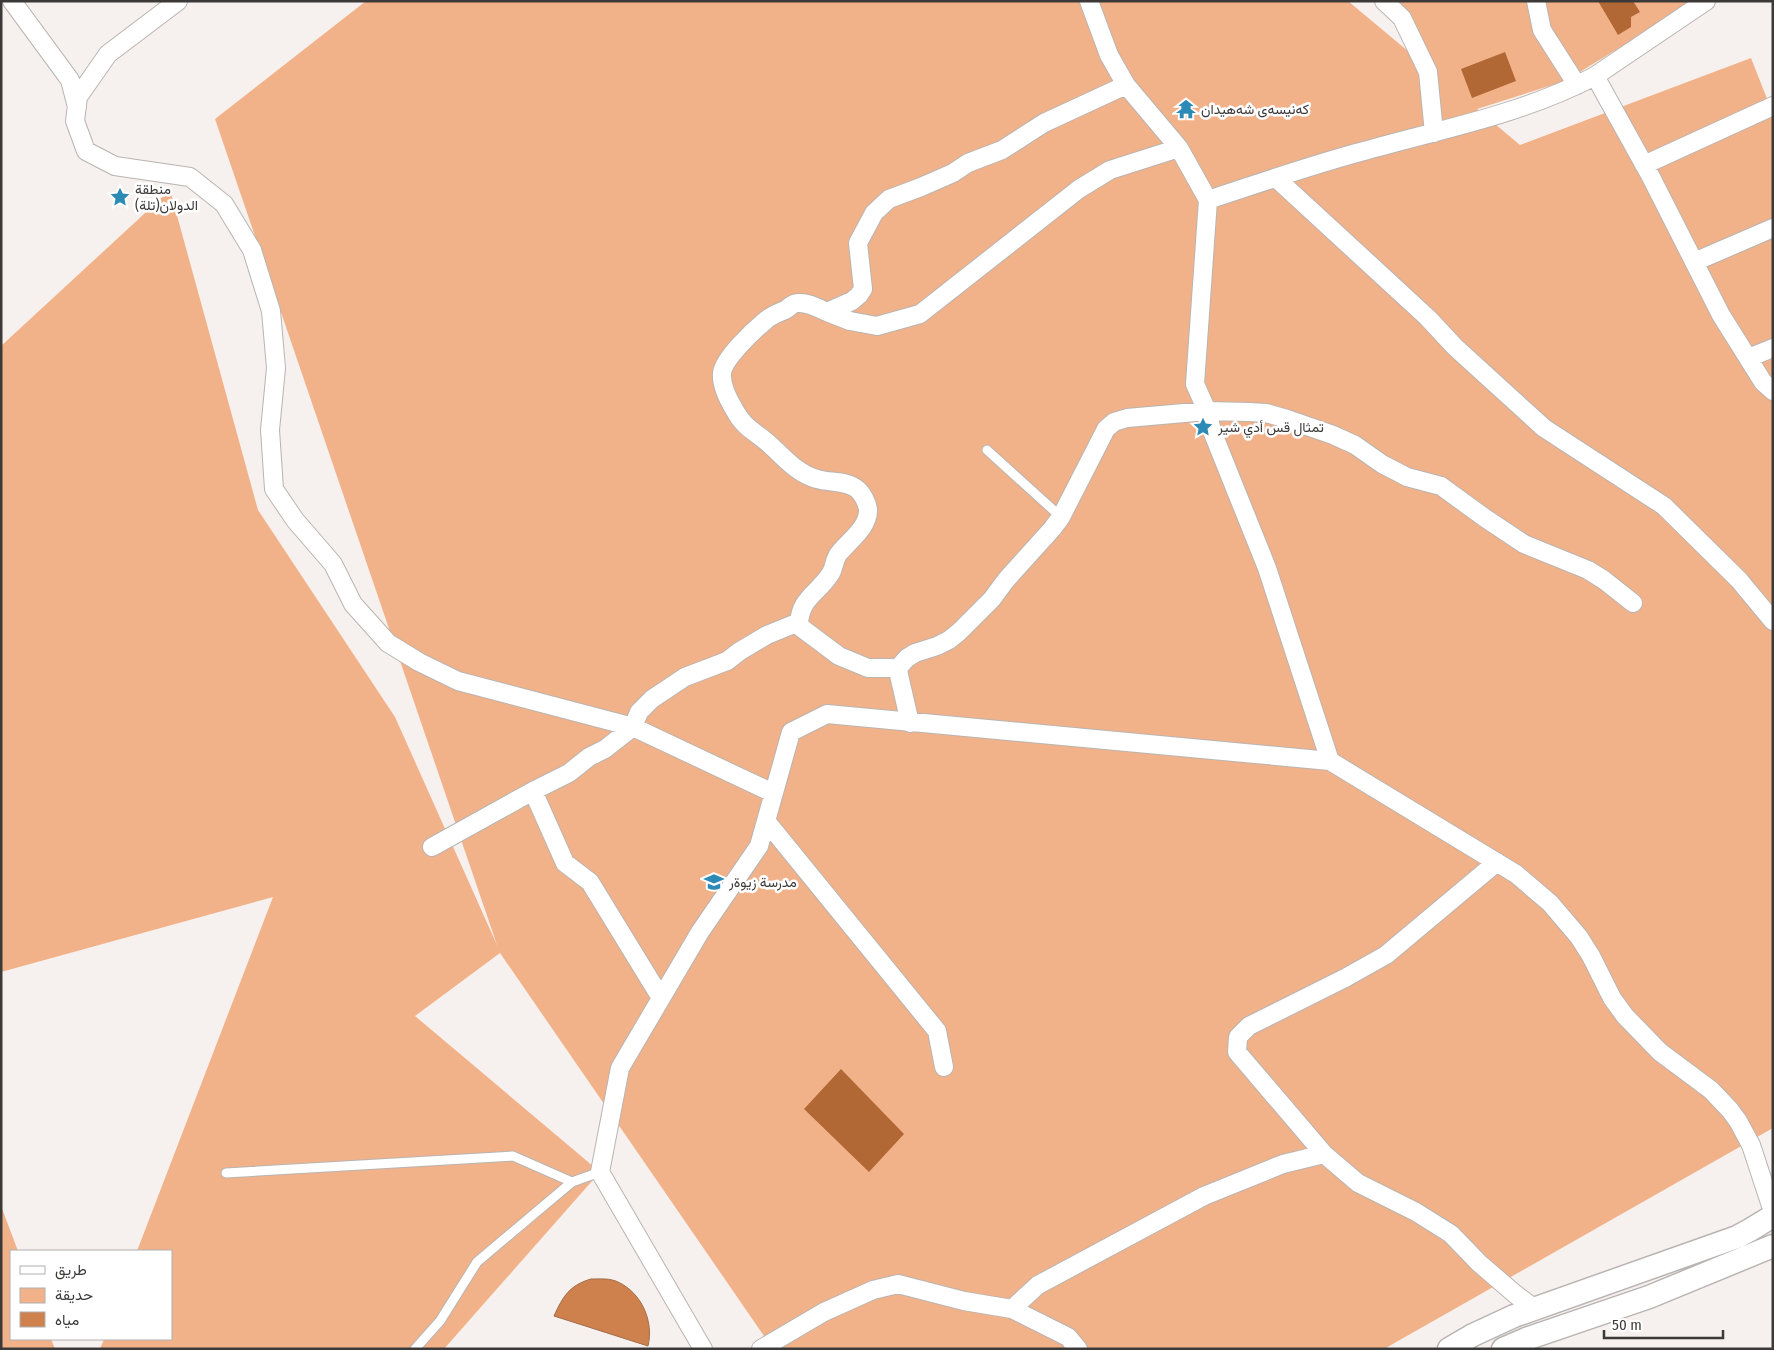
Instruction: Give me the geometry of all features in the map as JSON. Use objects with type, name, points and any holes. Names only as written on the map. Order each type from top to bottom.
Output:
[{"type":"street","points":[[12,1],[70,80],[77,108]]},
{"type":"street","points":[[178,1],[108,54],[78,97],[75,121],[86,151],[115,166],[190,177],[224,204],[252,250],[271,311],[276,368],[270,430],[274,490],[295,520],[332,564],[353,604],[388,643],[418,662],[458,681],[633,727],[774,793]]},
{"type":"street","points":[[1089,1],[1109,55],[1126,85],[1178,148],[1208,200],[1195,384],[1267,568],[1330,761]]},
{"type":"street","points":[[1384,1],[1402,18],[1428,72],[1434,134]]},
{"type":"street","points":[[1536,1],[1542,30],[1577,85]]},
{"type":"street","points":[[1208,200],[1364,151],[1470,124],[1577,85],[1595,76],[1706,1]]},
{"type":"street","points":[[74,68],[88,71],[98,69]]},
{"type":"street","points":[[1595,76],[1644,165],[1721,315],[1763,382],[1773,391]]},
{"type":"street","points":[[827,312],[859,295],[863,289],[858,243],[874,213],[889,199],[921,187],[953,173],[968,163],[1002,150],[1044,123],[1126,85]]},
{"type":"street","points":[[1644,165],[1773,106]]},
{"type":"street","points":[[1178,148],[1110,170],[1079,189],[920,314],[877,326],[850,321],[800,303],[794,304],[766,320],[727,360],[722,374],[729,400],[747,428],[763,439],[802,473],[817,480],[847,484],[856,489],[866,502],[868,509],[863,524],[854,538],[836,557],[831,573],[805,602],[799,616],[799,626],[840,656],[868,668],[898,668],[907,658],[949,640],[992,599],[1006,580],[1061,517],[1100,439],[1106,429],[1114,422],[1128,418],[1207,411],[1266,414],[1287,418],[1333,435],[1355,445],[1382,464],[1407,476],[1441,486],[1524,544],[1588,570],[1633,603]]},
{"type":"street","points":[[1276,178],[1544,428],[1664,506],[1739,580],[1773,621]]},
{"type":"street","points":[[1694,262],[1773,228]]},
{"type":"street","points":[[1748,358],[1773,348]]},
{"type":"street","points":[[432,847],[569,773],[589,757],[604,750],[633,727],[639,712],[652,699],[685,677],[727,661],[767,635],[799,622]]},
{"type":"street","points":[[898,668],[910,723]]},
{"type":"street","points":[[703,1349],[600,1172],[620,1068],[700,932],[759,846],[792,732],[826,714],[1330,761],[1497,862],[1534,888],[1565,920],[1591,956],[1612,998],[1625,1016],[1642,1035],[1680,1068],[1711,1090],[1730,1110],[1742,1127],[1751,1145],[1773,1212]]},
{"type":"street","points":[[533,791],[565,863],[590,882],[661,998]]},
{"type":"street","points":[[766,821],[937,1030],[944,1067]]},
{"type":"street","points":[[1497,862],[1386,955],[1345,978],[1249,1026],[1238,1036],[1237,1052],[1324,1154],[1358,1182],[1416,1212],[1451,1234],[1479,1263],[1535,1309]]},
{"type":"street","points":[[1012,1310],[1038,1285],[1204,1196],[1283,1164],[1324,1154]]},
{"type":"street","points":[[1449,1349],[1493,1325],[1737,1236],[1773,1216]]},
{"type":"street","points":[[1502,1349],[1649,1297],[1773,1246]]},
{"type":"street","points":[[761,1349],[824,1312],[873,1290],[898,1284],[964,1301],[1012,1310],[1068,1337],[1078,1349]]},
{"type":"lane","points":[[987,450],[1061,517]]},
{"type":"lane","points":[[226,1173],[513,1156],[572,1182]]},
{"type":"lane","points":[[415,1349],[440,1321],[477,1262],[572,1182],[600,1172]]},
{"type":"green space","points":[[366,1],[1348,1],[1427,67],[1394,1],[1696,1],[1565,81],[1477,109],[1520,145],[1751,58],[1773,114],[1773,1128],[1384,1349],[773,1349],[500,953],[415,1016],[600,1172],[444,1349],[100,1349],[104,1340],[172,1340],[172,1250],[137,1250],[273,897],[1,972],[1,346],[170,190],[258,510],[395,717],[497,945],[215,119]]},
{"type":"green space","points":[[1,1206],[18,1250],[10,1250],[10,1340],[51,1340],[55,1349],[1,1349]]},
{"type":"water","points":[[591,1279],[615,1281],[634,1293],[640,1301],[647,1318],[649,1327],[648,1346],[554,1316],[572,1288]]},
{"type":"building","points":[[1598,1],[1633,1],[1640,12],[1631,17],[1631,27],[1618,35]]},
{"type":"building","points":[[1505,52],[1516,81],[1472,98],[1461,69]]},
{"type":"building","points":[[841,1069],[904,1134],[869,1172],[804,1109]]},
{"type":"place","name":"کەنیسەی شەهیدان","points":[[1186,109]]},
{"type":"place","name":"منطقة الدولان(تلة)","points":[[120,197]]},
{"type":"place","name":"تمثال قس أدي شير","points":[[1203,427]]},
{"type":"place","name":"مدرسة زيوةر","points":[[714,882]]}]
